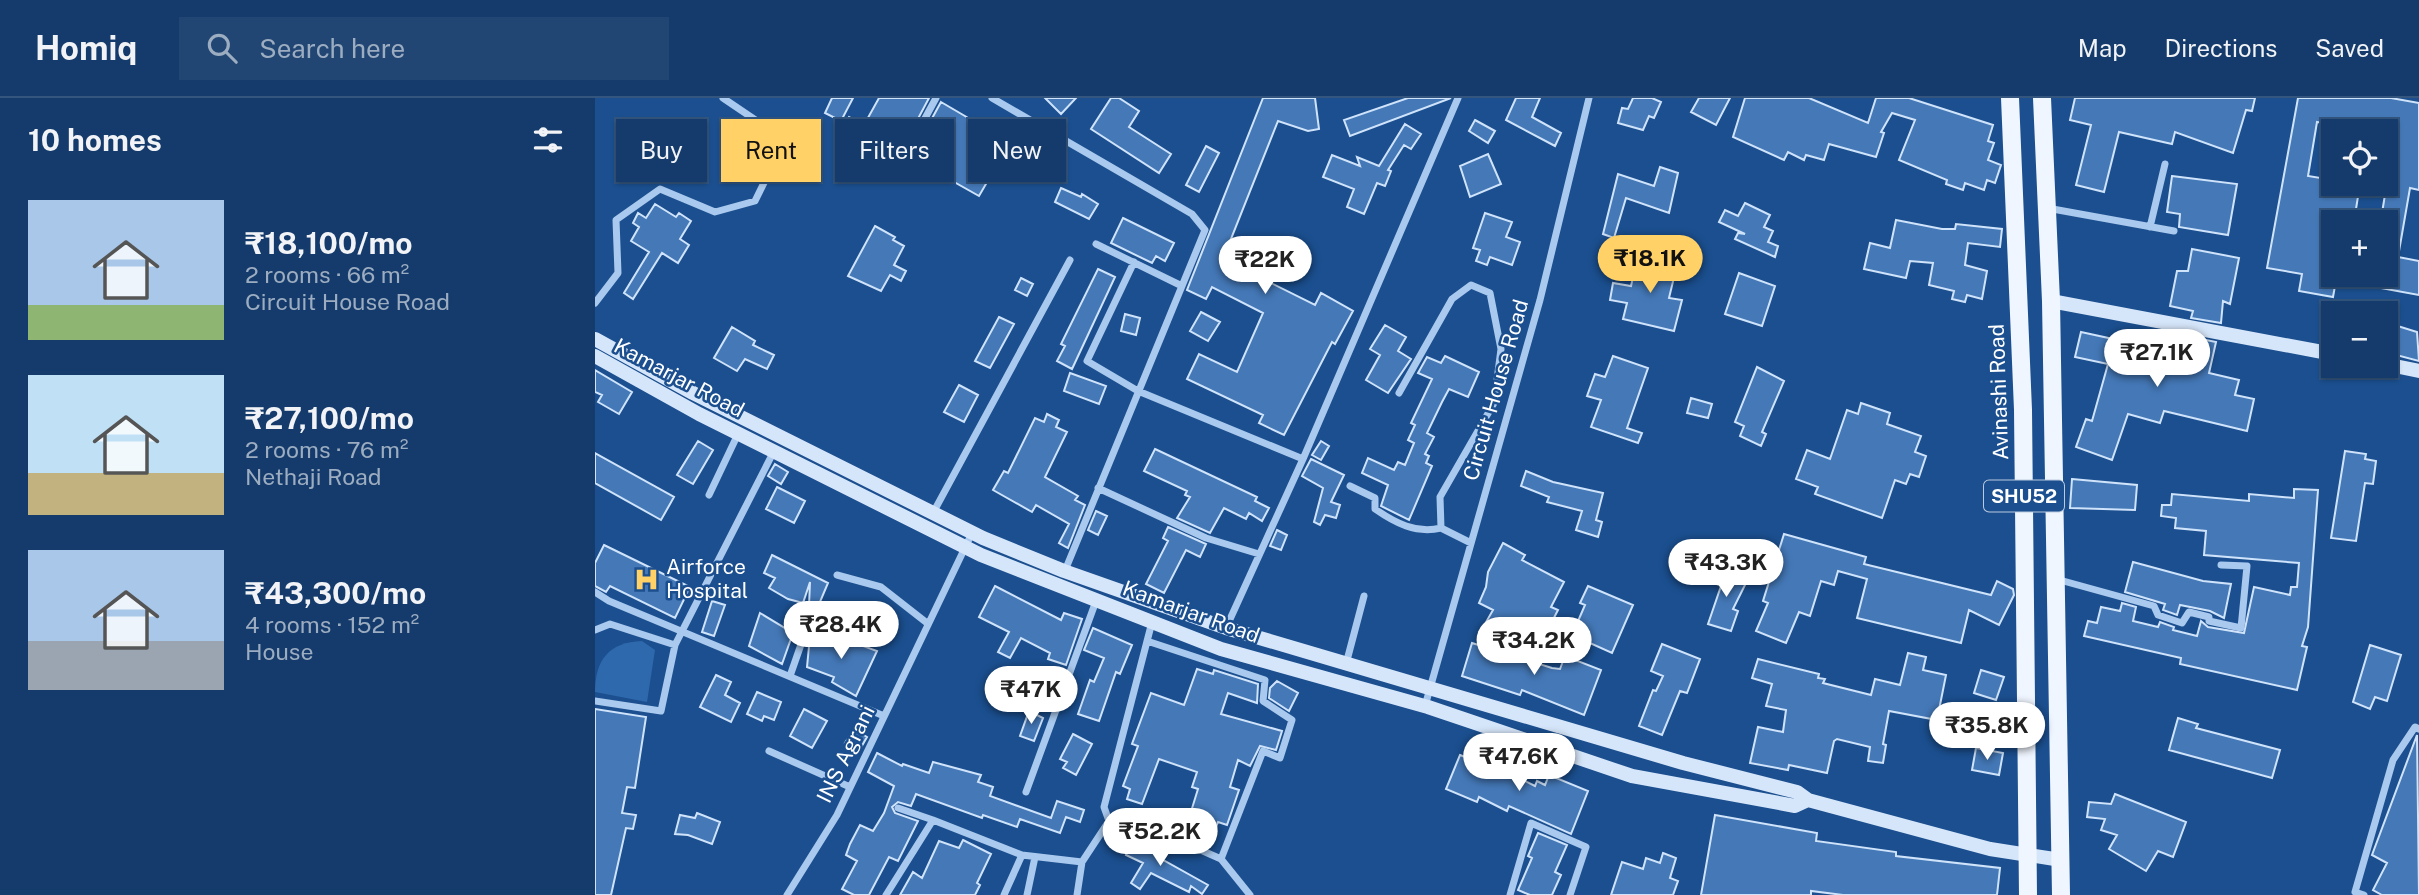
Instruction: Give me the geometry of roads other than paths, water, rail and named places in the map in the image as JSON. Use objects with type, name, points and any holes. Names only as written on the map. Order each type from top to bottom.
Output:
[{"type":"main road","name":"Avinashi Road","points":[[2010,98],[2023,417],[2028,895]]},
{"type":"main road","name":"SHU52","points":[[2042,98],[2051,300],[2061,895]]},
{"type":"main road","points":[[2051,300],[2321,352]]},
{"type":"main road","points":[[595,339],[693,393],[972,533],[1064,571],[1226,628],[1683,763],[1797,792],[1808,800],[2027,857],[2061,860]]},
{"type":"main road","name":"Kamarjar Road","points":[[595,356],[739,434],[966,548],[1058,587],[1221,649],[1425,706],[1632,776],[1795,806],[1808,800]]},
{"type":"main road","points":[[2398,367],[2419,371]]},
{"type":"main road","points":[[2027,833],[2060,835]]},
{"type":"street","points":[[595,303],[618,273],[616,220],[660,189],[715,212],[755,201],[785,140],[723,98]]},
{"type":"street","points":[[925,119],[936,98]]},
{"type":"street","points":[[992,98],[1192,214],[1205,230],[1058,587]]},
{"type":"street","points":[[1226,628],[1303,459],[1458,98]]},
{"type":"street","name":"Circuit House Road","points":[[1425,706],[1540,300],[1589,98]]},
{"type":"street","points":[[2150,227],[2165,164]]},
{"type":"street","points":[[2047,208],[2174,231]]},
{"type":"street","points":[[1096,244],[1182,286]]},
{"type":"street","points":[[932,513],[1070,260]]},
{"type":"street","points":[[1134,262],[1087,361],[1138,391],[1303,459]]},
{"type":"street","points":[[1399,393],[1452,299],[1471,285],[1490,293],[1501,349],[1493,403],[1440,497],[1441,528]]},
{"type":"street","points":[[709,495],[739,434]]},
{"type":"street","points":[[595,701],[661,711],[675,645],[774,451]]},
{"type":"street","points":[[1350,486],[1375,498],[1374,509],[1393,521],[1426,532],[1441,528],[1471,543]]},
{"type":"street","points":[[1098,488],[1206,538],[1259,554]]},
{"type":"street","name":"INS Agrani","points":[[787,895],[850,786],[972,533]]},
{"type":"street","points":[[2056,579],[2154,606],[2158,615],[2182,623],[2189,612],[2209,617],[2209,621],[2241,628],[2247,566],[2221,565]]},
{"type":"street","points":[[837,575],[881,587],[927,623]]},
{"type":"street","points":[[595,592],[609,601],[884,716]]},
{"type":"street","points":[[1346,664],[1364,596]]},
{"type":"street","points":[[1026,792],[1096,600]]},
{"type":"street","points":[[1109,821],[1104,807],[1152,622]]},
{"type":"street","points":[[595,630],[610,624],[675,645]]},
{"type":"street","points":[[790,676],[805,633]]},
{"type":"street","points":[[1147,640],[1265,680],[1263,701],[1292,720],[1280,758],[1263,751],[1221,859]]},
{"type":"street","points":[[2364,895],[2355,892],[2393,760],[2415,727],[2419,729]]},
{"type":"street","points":[[769,751],[850,786]]},
{"type":"street","points":[[898,808],[1022,855],[1082,862]]},
{"type":"street","points":[[886,895],[933,820]]},
{"type":"street","points":[[1109,821],[1135,821],[1221,859],[1250,895]]},
{"type":"street","points":[[1077,895],[1082,862],[1109,821]]},
{"type":"street","points":[[1510,895],[1531,822],[1586,847],[1570,895]]},
{"type":"street","points":[[1004,895],[1022,855]]},
{"type":"street","points":[[1027,895],[1035,857]]},
{"type":"place","name":"Airforce Hospital","points":[[646,579]]}]
